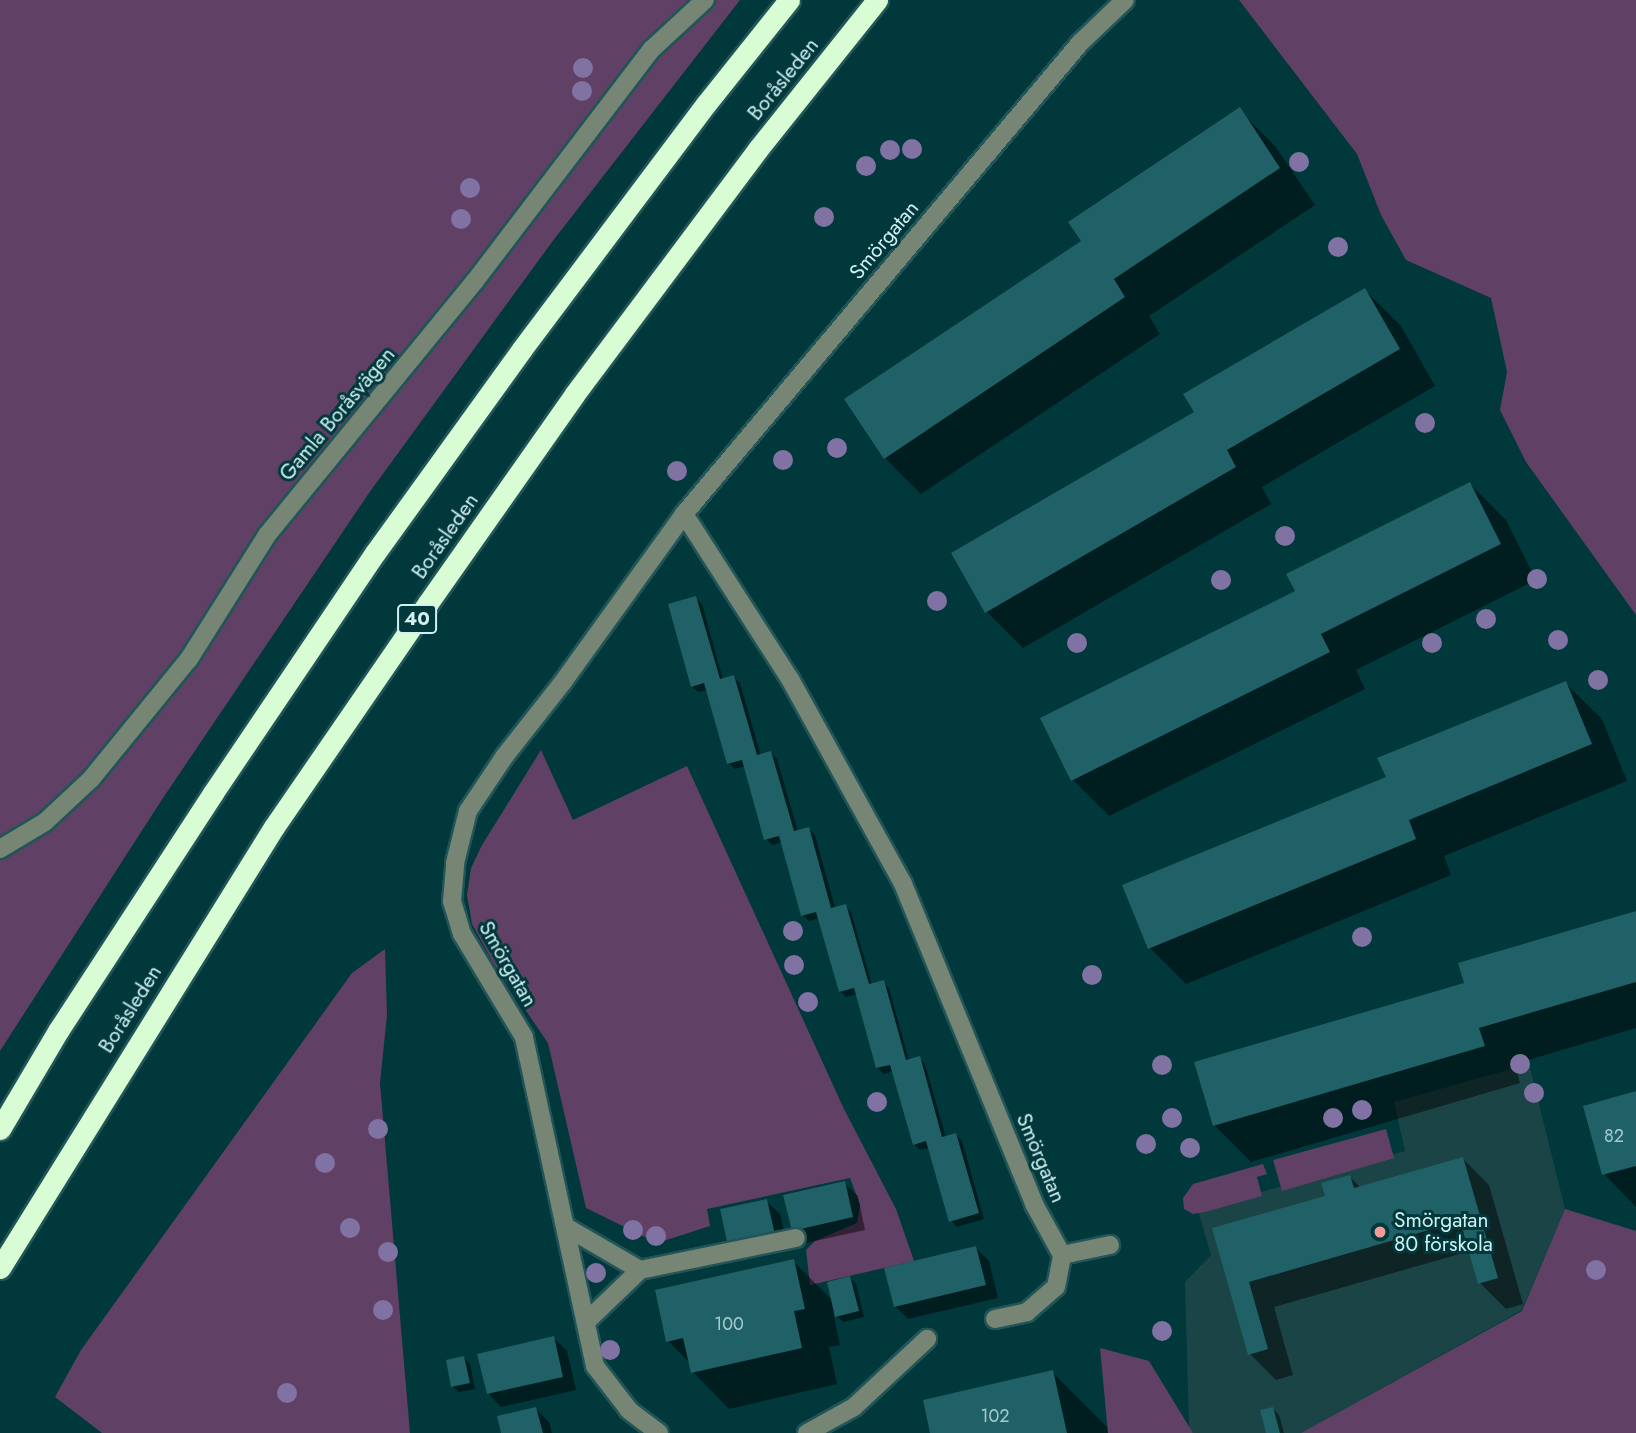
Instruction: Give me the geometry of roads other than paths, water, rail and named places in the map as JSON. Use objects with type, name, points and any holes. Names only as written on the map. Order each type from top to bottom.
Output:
[{"type":"highway","points":[[0,1129],[58,1031],[206,804],[375,554],[531,338],[706,104],[789,0]]},
{"type":"highway","name":"Boråsleden","points":[[0,1268],[274,827],[412,625],[574,394],[758,149],[877,0]]},
{"type":"street","name":"Gamla Boråsvägen","points":[[0,849],[45,822],[91,779],[189,659],[267,535],[483,270],[652,49],[705,0]]},
{"type":"street","name":"Smörgatan","points":[[659,1433],[629,1410],[595,1367],[524,1038],[462,934],[452,901],[454,863],[468,811],[496,768],[563,682],[684,514],[1080,43],[1125,0]]},
{"type":"street","name":"Smörgatan","points":[[684,514],[790,680],[903,884],[1034,1204],[1062,1255]]},
{"type":"street","points":[[566,1227],[640,1270]]},
{"type":"street","points":[[586,1322],[640,1270],[796,1238]]},
{"type":"street","points":[[995,1320],[1027,1312],[1056,1287],[1062,1255],[1111,1245]]},
{"type":"street","points":[[807,1433],[854,1407],[927,1339]]},
{"type":"place","name":"Smörgatan 80 förskola","points":[[1380,1232]]}]
